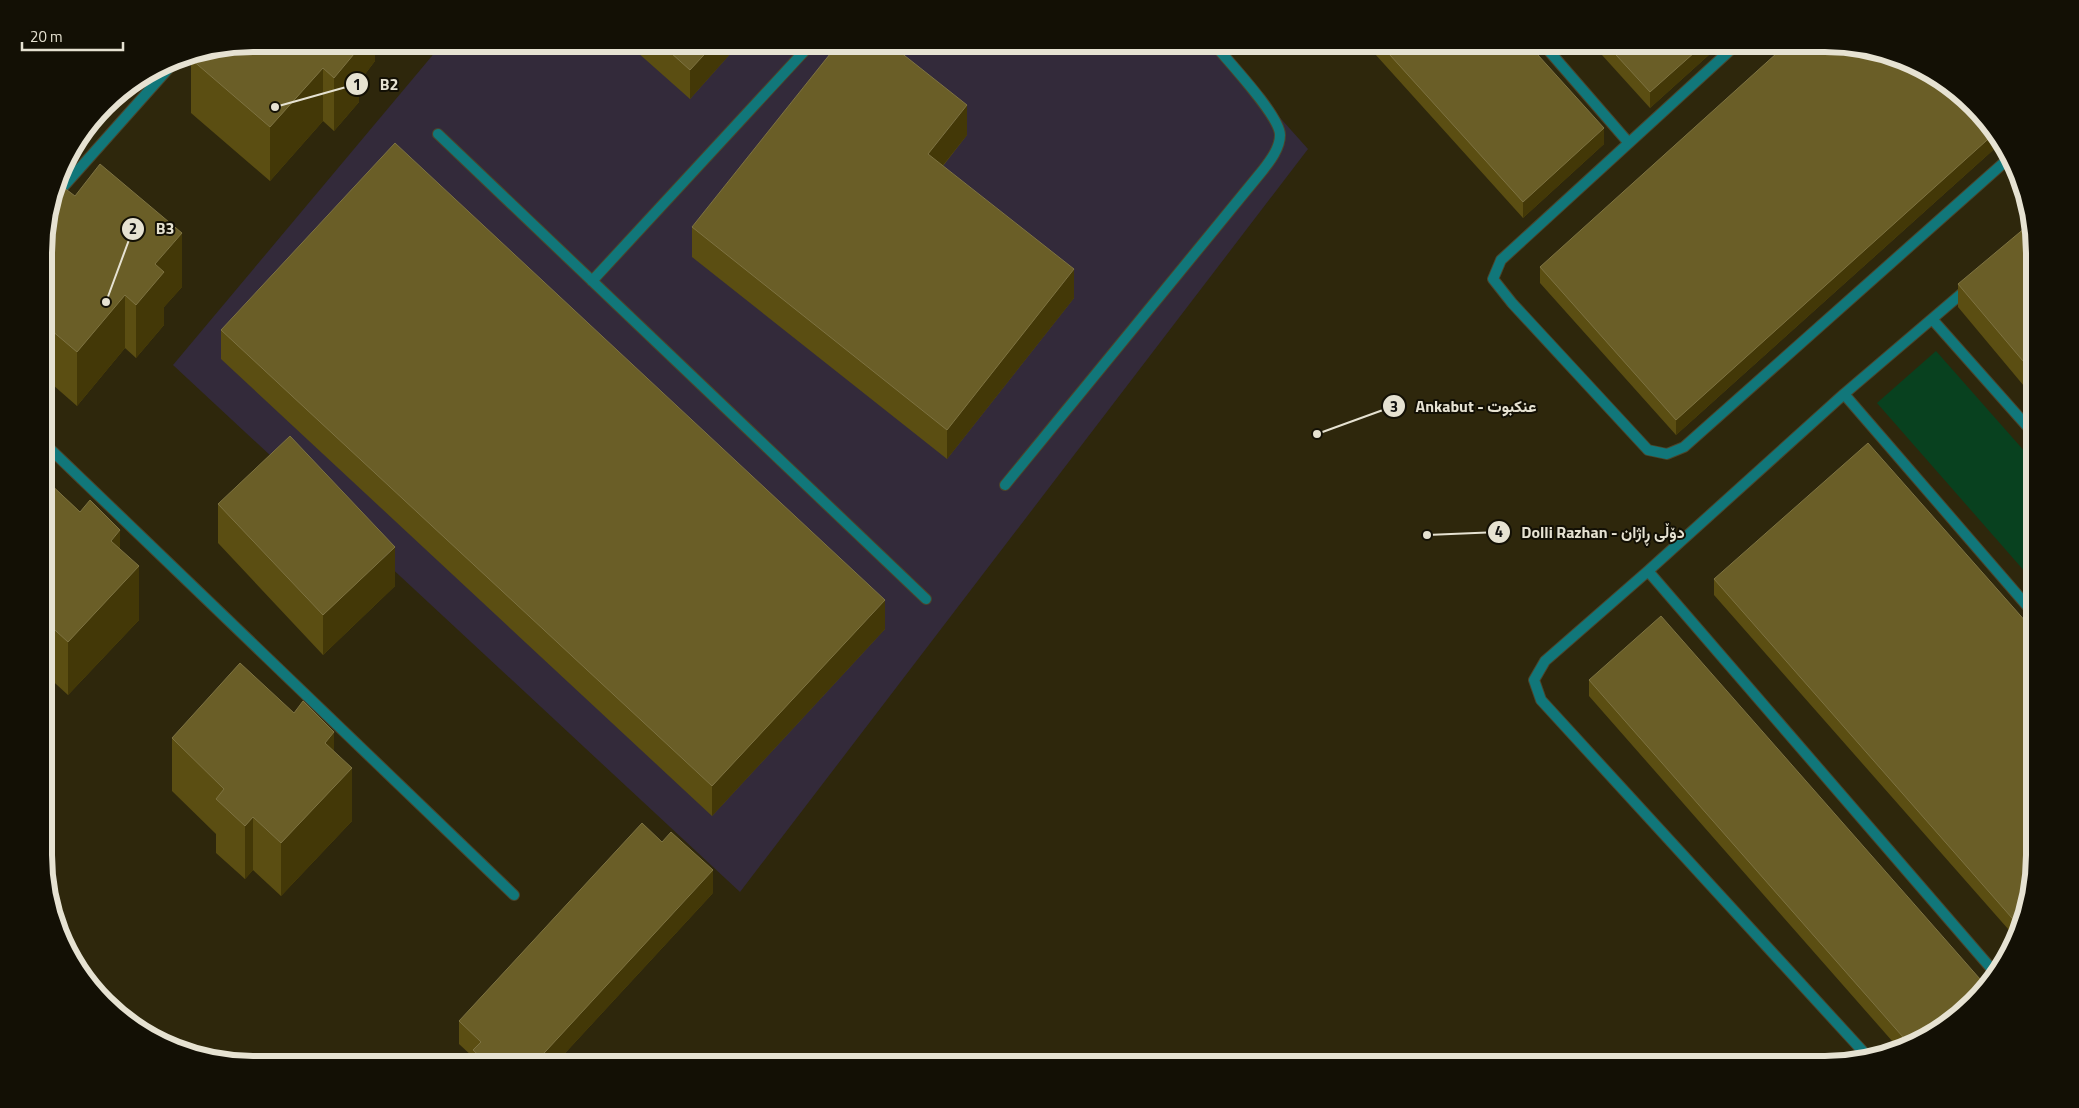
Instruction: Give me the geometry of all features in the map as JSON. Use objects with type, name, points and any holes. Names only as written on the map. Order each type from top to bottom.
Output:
[{"type":"street","points":[[592,281],[804,52]]},
{"type":"street","points":[[1005,485],[1275,153],[1280,135],[1276,122],[1266,106],[1221,52]]},
{"type":"street","points":[[1549,52],[1628,142]]},
{"type":"street","points":[[1728,52],[1501,260],[1493,279],[1648,450],[1667,454],[1684,447],[2004,161]]},
{"type":"street","points":[[64,186],[165,73]]},
{"type":"street","points":[[438,134],[926,599]]},
{"type":"street","points":[[1864,1052],[1542,700],[1534,680],[1545,661],[1844,394],[1976,281]]},
{"type":"street","points":[[1932,319],[2026,425]]},
{"type":"street","points":[[1844,394],[2026,605]]},
{"type":"street","points":[[52,451],[514,895]]},
{"type":"street","points":[[1648,571],[1991,968]]},
{"type":"shaded area","points":[[435,52],[1221,52],[1308,149],[740,892],[173,365]]},
{"type":"green space","points":[[1936,351],[2026,453],[2026,573],[1877,403]]},
{"type":"building","points":[[253,52],[356,52],[334,78],[323,68],[270,127],[194,61],[214,56]]},
{"type":"building","points":[[670,52],[707,52],[690,70]]},
{"type":"building","points":[[832,52],[900,52],[967,105],[928,154],[1074,269],[947,430],[692,227]]},
{"type":"building","points":[[1387,52],[1535,52],[1604,128],[1523,202]]},
{"type":"building","points":[[1613,52],[1695,52],[1650,92]]},
{"type":"building","points":[[1778,52],[1852,54],[1878,59],[1903,68],[1926,79],[1958,102],[1977,121],[1990,138],[1676,420],[1540,267]]},
{"type":"building","points":[[395,143],[885,600],[712,786],[221,330]]},
{"type":"building","points":[[100,164],[182,233],[155,264],[164,272],[136,305],[125,295],[77,352],[52,331],[52,253],[56,214],[64,187],[75,196]]},
{"type":"building","points":[[2025,228],[2026,365],[1958,284]]},
{"type":"building","points":[[290,436],[395,547],[323,615],[218,504]]},
{"type":"building","points":[[1868,443],[2026,622],[2026,868],[2023,894],[2015,921],[1714,579]]},
{"type":"building","points":[[52,486],[80,512],[90,500],[120,530],[111,541],[139,566],[68,642],[52,627]]},
{"type":"building","points":[[1661,616],[1982,981],[1968,997],[1948,1014],[1926,1029],[1905,1039],[1589,680]]},
{"type":"building","points":[[240,663],[294,713],[303,701],[334,732],[325,743],[352,768],[281,843],[253,817],[245,826],[216,799],[224,789],[172,738]]},
{"type":"building","points":[[642,823],[662,842],[671,832],[713,870],[541,1056],[479,1056],[473,1050],[481,1042],[459,1021]]},
{"type":"place","name":"B2","points":[[275,107]]},
{"type":"place","name":"B3","points":[[106,302]]},
{"type":"place","name":"Ankabut - عنکبوت","points":[[1317,434]]},
{"type":"place","name":"Dolli Razhan - دۆڵی ڕاژان","points":[[1427,535]]}]
